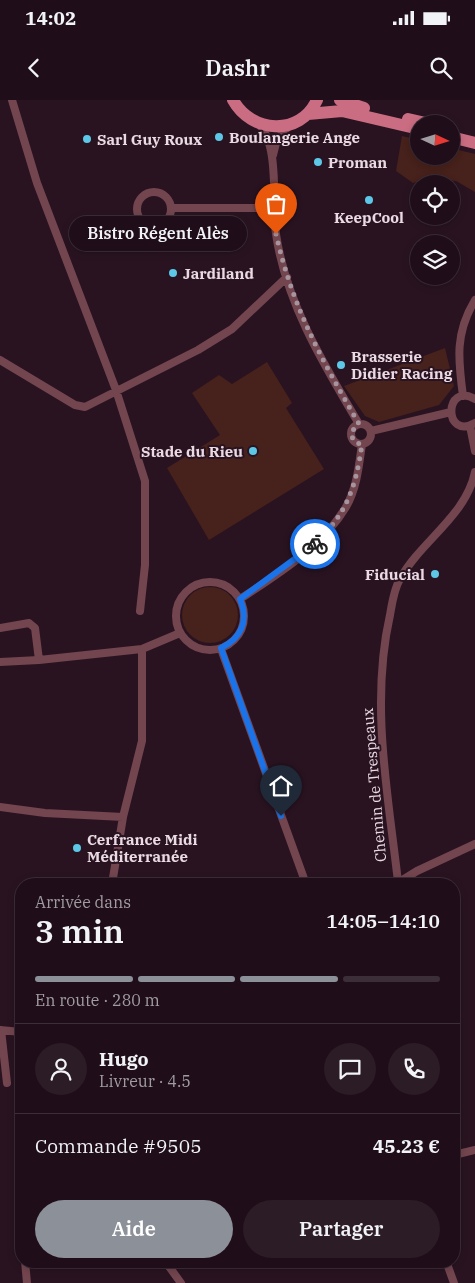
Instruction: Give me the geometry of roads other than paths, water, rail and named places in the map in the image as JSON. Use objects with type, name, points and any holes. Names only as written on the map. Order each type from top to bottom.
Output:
[{"type":"main road","points":[[233,100],[247,118],[269,127],[292,124],[308,114],[317,100]]},
{"type":"main road","points":[[340,100],[410,119]]},
{"type":"main road","points":[[308,114],[342,111],[410,127]]},
{"type":"main road","points":[[460,131],[475,134]]},
{"type":"main road","points":[[460,139],[475,143]]},
{"type":"street","points":[[12,100],[37,183],[116,390],[146,481],[145,565],[140,611]]},
{"type":"street","points":[[258,124],[268,137],[276,234],[287,277],[305,326],[359,424],[367,426],[371,431],[370,439],[362,444]]},
{"type":"street","points":[[272,170],[277,139],[283,130],[292,124]]},
{"type":"street","points":[[154,192],[167,198],[171,208],[170,214],[164,223],[154,226],[143,222],[137,208],[143,196],[154,192]]},
{"type":"street","points":[[171,208],[274,208]]},
{"type":"street","points":[[0,360],[75,405],[85,407],[198,350],[232,329],[287,277]]},
{"type":"street","points":[[463,396],[459,342],[462,326],[475,300]]},
{"type":"street","points":[[475,399],[463,396],[455,400],[450,412],[455,422],[464,426],[472,425],[475,451]]},
{"type":"street","points":[[371,431],[450,412]]},
{"type":"street","points":[[359,424],[352,431],[352,437],[356,442],[362,444]]},
{"type":"street","points":[[240,599],[314,544],[330,529],[347,505],[358,477],[362,444]]},
{"type":"street","name":"Chemin de Trespeaux","points":[[397,878],[380,705],[387,629],[399,580],[413,560],[464,501],[475,472]]},
{"type":"street","points":[[209,582],[225,584],[234,590],[240,599],[245,616],[240,632],[229,645],[210,650],[198,648],[188,642],[180,633],[176,612],[182,597],[193,586],[209,582]]},
{"type":"street","points":[[0,628],[29,623],[35,628],[39,660]]},
{"type":"street","points":[[0,662],[39,660],[142,649],[180,633]]},
{"type":"street","points":[[221,648],[304,878]]},
{"type":"street","points":[[113,878],[123,818],[142,741],[142,649]]},
{"type":"street","points":[[0,807],[123,818]]},
{"type":"street","points":[[407,878],[475,844]]},
{"type":"street","points":[[7,1083],[0,1030],[15,1031]]},
{"type":"street","points":[[460,1154],[475,1150]]},
{"type":"street","points":[[26,1268],[27,1283]]},
{"type":"street","points":[[170,1268],[181,1283]]},
{"type":"street","points":[[449,1268],[454,1283]]},
{"type":"place","name":"Boulangerie Ange","points":[[219,137]]},
{"type":"place","name":"Sarl Guy Roux","points":[[87,139]]},
{"type":"place","name":"Proman","points":[[318,162]]},
{"type":"place","name":"KeepCool","points":[[369,200]]},
{"type":"place","name":"Bistro Régent Alès","points":[[276,234]]},
{"type":"place","name":"Jardiland","points":[[173,273]]},
{"type":"place","name":"Brasserie Didier Racing","points":[[341,365]]},
{"type":"place","name":"Stade du Rieu","points":[[253,451]]},
{"type":"place","name":"Fiducial","points":[[435,574]]},
{"type":"place","name":"Cerfrance Midi Méditerranée","points":[[77,848]]}]
